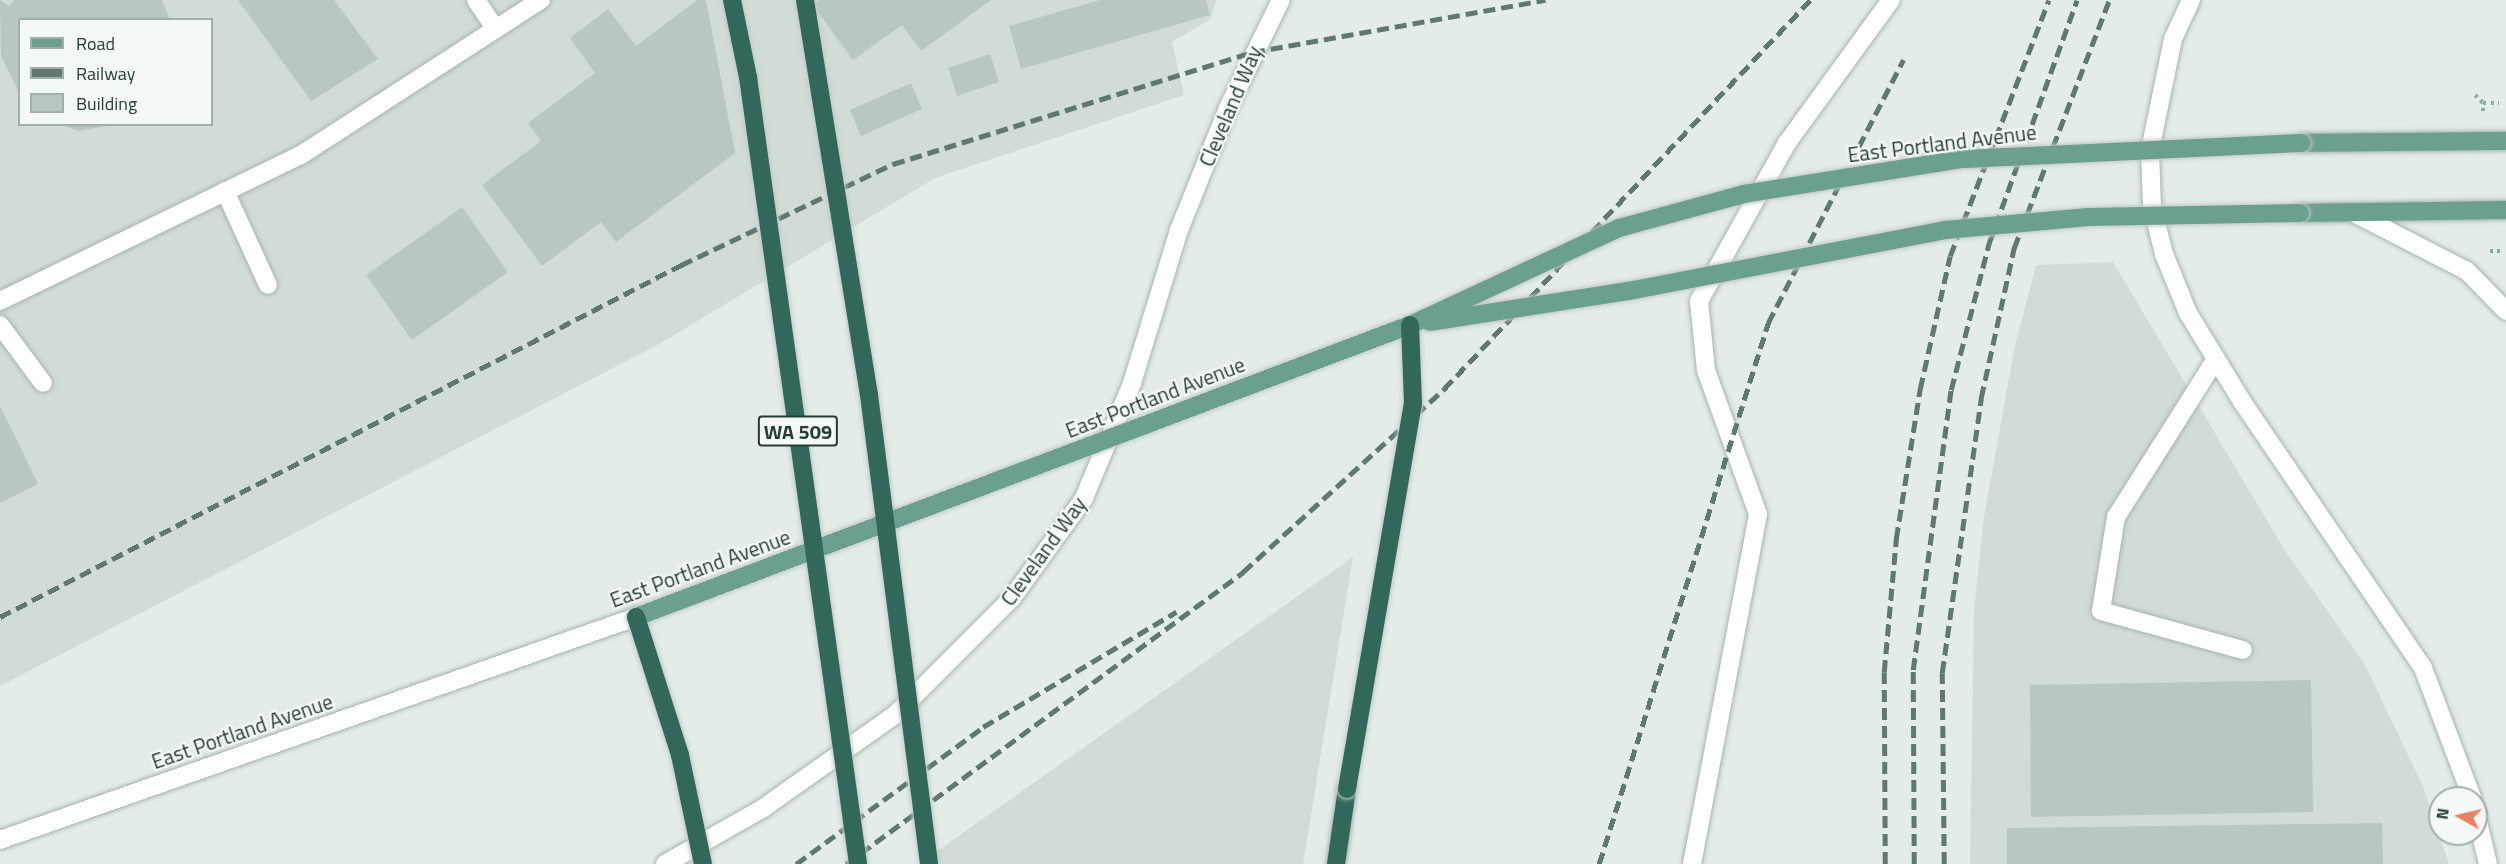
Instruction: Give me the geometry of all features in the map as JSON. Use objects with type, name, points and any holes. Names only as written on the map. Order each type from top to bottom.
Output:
[{"type":"highway","name":"WA 509","points":[[732,0],[748,77],[858,864]]},
{"type":"highway","points":[[805,0],[869,395],[929,864]]},
{"type":"highway","points":[[1336,864],[1413,403],[1410,325]]},
{"type":"highway","points":[[636,617],[680,755],[703,864]]},
{"type":"main road","name":"East Portland Avenue","points":[[636,617],[1410,325],[1619,228],[1744,194],[1992,156],[2302,143],[2506,141]]},
{"type":"main road","name":"East Portland Avenue","points":[[1410,325],[1629,291],[1945,230],[2108,216],[2506,210]]},
{"type":"street","points":[[476,0],[495,28]]},
{"type":"street","points":[[0,301],[301,154],[541,0]]},
{"type":"street","name":"Cleveland Way","points":[[665,864],[762,809],[895,715],[1012,598],[1084,498],[1132,383],[1188,208],[1232,99],[1281,0]]},
{"type":"street","points":[[1692,864],[1758,514],[1706,370],[1699,301],[1787,143],[1891,0]]},
{"type":"street","points":[[2190,0],[2160,88],[2150,150],[2152,206],[2187,313],[2423,668],[2467,786]]},
{"type":"street","points":[[225,191],[268,285]]},
{"type":"street","points":[[2354,213],[2467,271],[2506,311]]},
{"type":"street","points":[[0,325],[43,383]]},
{"type":"street","points":[[2216,359],[2116,517],[2101,611],[2243,650]]},
{"type":"street","name":"East Portland Avenue","points":[[0,840],[636,617]]},
{"type":"street","points":[[2484,846],[2488,864]]},
{"type":"path","points":[[2475,95],[2483,103],[2484,120]]},
{"type":"path","points":[[2483,103],[2499,103]]},
{"type":"shaded area","points":[[0,0],[1216,0],[1211,19],[1172,42],[1184,95],[935,178],[661,343],[0,686]]},
{"type":"shaded area","points":[[2113,262],[2286,552],[2364,663],[2422,784],[2428,802],[2428,846],[2443,846],[2449,864],[1970,864],[1974,612],[1983,523],[2014,350],[2036,265]]},
{"type":"shaded area","points":[[1353,557],[1303,864],[919,864]]},
{"type":"building","points":[[0,0],[9,6],[14,0],[162,0],[169,18],[18,18],[18,92],[1,55]]},
{"type":"building","points":[[238,0],[334,0],[378,59],[311,101]]},
{"type":"building","points":[[697,0],[706,0],[735,153],[616,242],[601,222],[542,266],[482,185],[541,141],[528,123],[595,73],[570,38],[608,9],[636,46]]},
{"type":"building","points":[[820,0],[991,0],[921,51],[902,25],[853,60],[813,5]]},
{"type":"building","points":[[1100,0],[1206,0],[1210,15],[1021,69],[1009,26]]},
{"type":"building","points":[[990,54],[999,82],[957,96],[948,68]]},
{"type":"building","points":[[911,83],[922,109],[861,136],[850,110]]},
{"type":"building","points":[[65,126],[106,126],[79,131]]},
{"type":"building","points":[[462,207],[508,272],[412,340],[366,275]]},
{"type":"building","points":[[0,406],[38,484],[0,503]]},
{"type":"building","points":[[2311,680],[2313,812],[2031,817],[2030,685]]},
{"type":"building","points":[[2382,823],[2383,864],[2007,864],[2007,828]]},
{"type":"railway","points":[[0,617],[681,265],[893,164],[1253,52],[1545,0]]},
{"type":"railway","points":[[846,864],[1243,572],[1444,389],[1810,0]]},
{"type":"railway","points":[[1885,864],[1884,672],[1896,539],[1920,389],[1950,256],[2049,0]]},
{"type":"railway","points":[[1914,864],[1913,670],[1951,390],[1989,243],[2077,0]]},
{"type":"railway","points":[[1944,864],[1942,673],[1981,398],[2014,248],[2109,0]]},
{"type":"railway","points":[[1599,864],[1768,323],[1903,60]]},
{"type":"railway","points":[[796,864],[983,727],[1176,612]]}]
